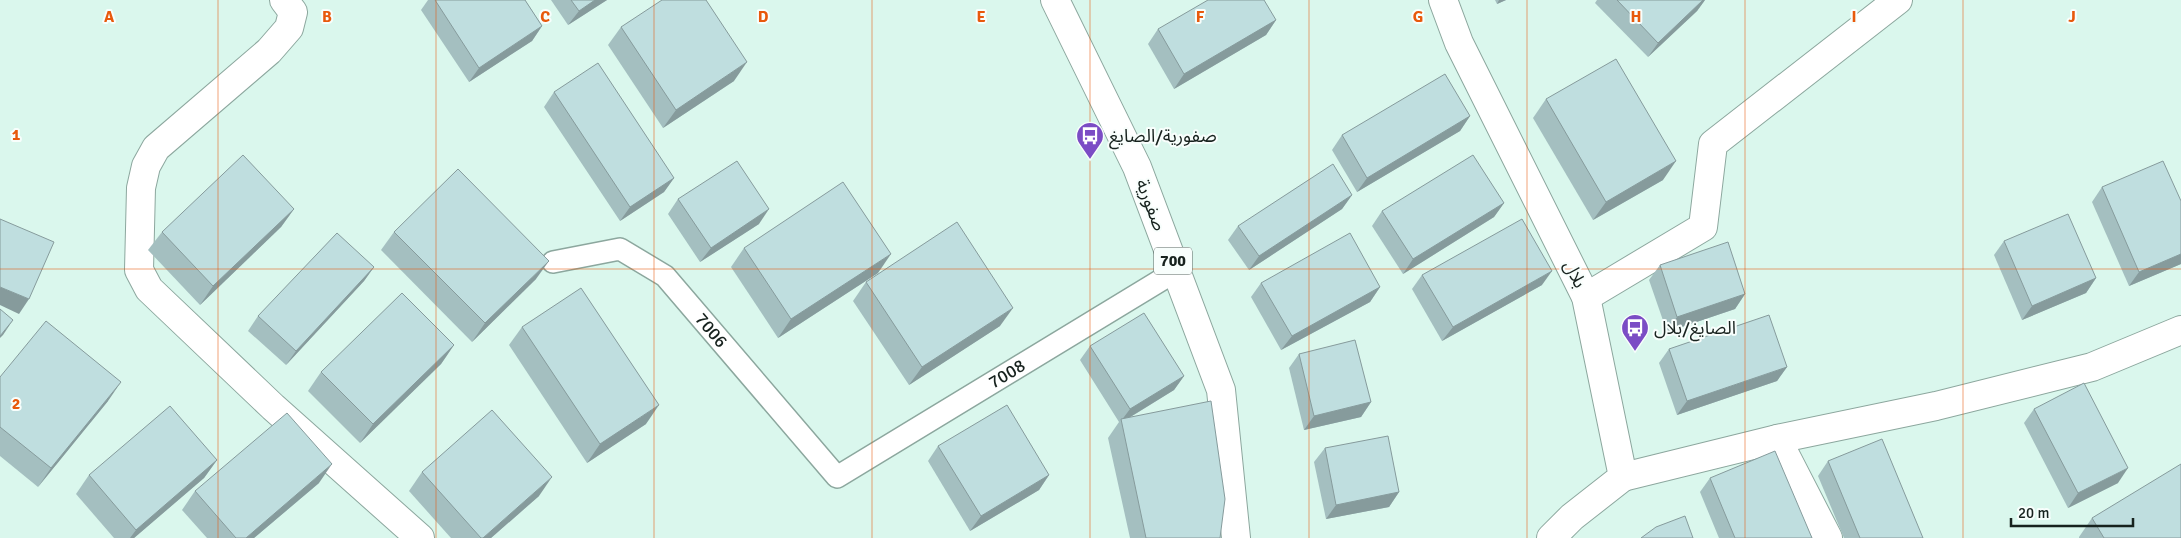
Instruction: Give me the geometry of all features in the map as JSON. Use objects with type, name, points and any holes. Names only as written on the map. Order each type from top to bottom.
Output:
[{"type":"street","points":[[284,0],[293,12],[289,28],[269,51],[156,148],[146,166],[141,188],[140,270],[149,289],[273,407],[420,538]]},
{"type":"street","name":"صفورية","points":[[1055,0],[1138,167],[1220,390],[1236,538]]},
{"type":"street","name":"بلال","points":[[1443,0],[1459,43],[1586,297],[1623,478]]},
{"type":"street","points":[[1586,297],[1703,227],[1713,144],[1898,0]]},
{"type":"street","points":[[1551,538],[1572,517],[1623,478],[1777,439],[1936,406],[2092,367],[2181,330]]},
{"type":"street","points":[[1777,439],[1828,538]]},
{"type":"lane","name":"7006","points":[[552,262],[620,249],[665,276],[837,477]]},
{"type":"lane","name":"7008","points":[[837,477],[1176,271]]},
{"type":"building","points":[[435,0],[525,0],[542,26],[479,68]]},
{"type":"building","points":[[571,0],[595,0],[579,11]]},
{"type":"building","points":[[662,0],[706,0],[747,62],[676,110],[621,27]]},
{"type":"building","points":[[1208,0],[1264,0],[1276,20],[1184,74],[1158,29]]},
{"type":"building","points":[[1617,0],[1703,0],[1658,43]]},
{"type":"building","points":[[1616,59],[1676,161],[1606,202],[1546,99]]},
{"type":"building","points":[[598,63],[674,178],[630,207],[554,92]]},
{"type":"building","points":[[1445,74],[1470,116],[1367,178],[1342,135]]},
{"type":"building","points":[[243,155],[294,209],[213,286],[162,232]]},
{"type":"building","points":[[1473,155],[1504,203],[1413,259],[1382,211]]},
{"type":"building","points":[[737,161],[769,209],[711,248],[678,199]]},
{"type":"building","points":[[2163,161],[2181,201],[2181,254],[2139,272],[2102,187]]},
{"type":"building","points":[[1333,164],[1352,195],[1259,256],[1238,226]]},
{"type":"building","points":[[458,169],[549,261],[485,323],[394,232]]},
{"type":"building","points":[[843,182],[891,254],[791,319],[744,248]]},
{"type":"building","points":[[2068,214],[2096,278],[2032,306],[2004,241]]},
{"type":"building","points":[[0,219],[54,242],[29,299],[0,287]]},
{"type":"building","points":[[1522,219],[1552,271],[1453,327],[1422,275]]},
{"type":"building","points":[[957,222],[1013,308],[922,367],[866,282]]},
{"type":"building","points":[[337,233],[374,267],[296,351],[258,316]]},
{"type":"building","points":[[1350,233],[1380,287],[1292,336],[1261,283]]},
{"type":"building","points":[[1728,242],[1745,294],[1677,317],[1660,265]]},
{"type":"building","points":[[581,288],[659,405],[600,444],[522,327]]},
{"type":"building","points":[[402,293],[454,345],[373,424],[321,372]]},
{"type":"building","points":[[0,309],[13,320],[0,336]]},
{"type":"building","points":[[1144,313],[1184,376],[1130,409],[1090,346]]},
{"type":"building","points":[[1769,315],[1787,367],[1687,401],[1669,349]]},
{"type":"building","points":[[46,321],[121,382],[51,468],[0,427],[0,377]]},
{"type":"building","points":[[1355,340],[1371,402],[1314,416],[1299,354]]},
{"type":"building","points":[[2084,383],[2128,468],[2078,493],[2034,409]]},
{"type":"building","points":[[1211,401],[1225,499],[1220,538],[1146,538],[1121,419]]},
{"type":"building","points":[[1007,405],[1049,475],[981,516],[938,446]]},
{"type":"building","points":[[170,406],[217,460],[136,530],[89,475]]},
{"type":"building","points":[[492,410],[552,477],[481,538],[422,472]]},
{"type":"building","points":[[287,413],[332,464],[246,538],[236,538],[195,491]]},
{"type":"building","points":[[1388,436],[1399,492],[1336,505],[1325,448]]},
{"type":"building","points":[[1882,439],[1923,538],[1860,538],[1828,461]]},
{"type":"building","points":[[1775,451],[1812,538],[1735,538],[1710,478]]},
{"type":"building","points":[[2181,464],[2181,538],[2104,538],[2092,518]]},
{"type":"building","points":[[1685,516],[1693,538],[1641,538],[1656,527]]},
{"type":"place","name":"صفورية/الصايغ","points":[[1090,160]]},
{"type":"place","name":"الصايغ/بلال","points":[[1635,352]]}]
